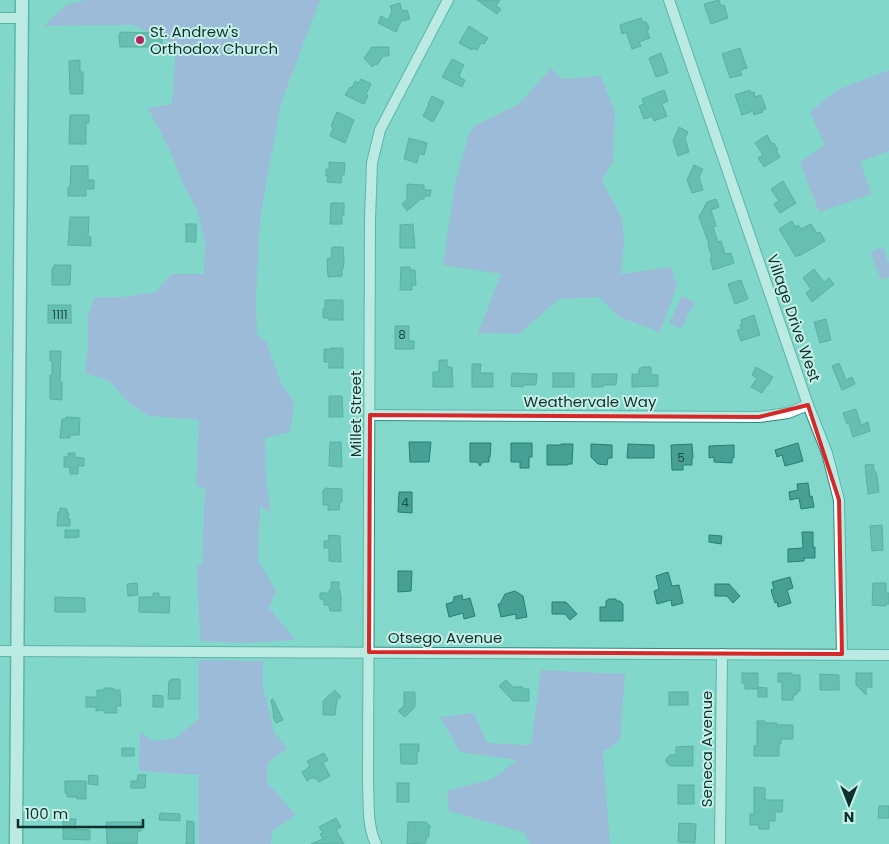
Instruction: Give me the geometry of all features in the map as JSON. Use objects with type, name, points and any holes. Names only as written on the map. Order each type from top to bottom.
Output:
[{"type":"street","points":[[16,844],[22,0]]},
{"type":"street","name":"Millet Street","points":[[376,844],[372,835],[369,813],[370,228],[372,163],[380,130],[448,0]]},
{"type":"street","name":"Village Drive West","points":[[669,0],[808,405],[827,453],[839,500],[842,654]]},
{"type":"street","points":[[0,18],[22,18]]},
{"type":"street","name":"Weathervale Way","points":[[370,415],[759,417],[788,413],[808,405]]},
{"type":"street","name":"Otsego Avenue","points":[[0,651],[889,655]]},
{"type":"street","name":"Seneca Avenue","points":[[720,844],[722,654]]},
{"type":"highlighted area","points":[[808,405],[839,500],[842,654],[369,652],[370,415],[759,417]]},
{"type":"shaded area","points":[[86,0],[320,0],[281,103],[260,218],[256,298],[257,334],[267,343],[280,381],[294,402],[290,432],[265,438],[266,478],[271,514],[260,505],[258,560],[276,591],[269,608],[296,640],[238,643],[200,641],[197,566],[202,565],[205,488],[196,486],[199,420],[149,416],[129,403],[109,381],[85,373],[88,349],[88,317],[95,297],[122,297],[156,292],[171,274],[204,274],[205,242],[197,210],[148,108],[172,104],[176,45],[133,25],[44,26],[66,5]]},
{"type":"shaded area","points":[[551,68],[562,79],[601,76],[615,112],[613,161],[602,181],[622,218],[624,242],[621,274],[671,267],[677,286],[660,332],[619,317],[599,297],[559,299],[519,334],[478,333],[501,274],[443,265],[455,184],[468,137],[474,126],[519,104]]},
{"type":"shaded area","points":[[889,70],[889,151],[860,162],[872,194],[819,212],[800,162],[825,145],[810,112],[837,90]]},
{"type":"shaded area","points":[[883,247],[889,264],[889,277],[881,280],[871,252]]},
{"type":"shaded area","points":[[682,296],[695,302],[681,329],[669,323]]},
{"type":"shaded area","points":[[199,660],[263,661],[263,686],[274,732],[287,748],[268,763],[267,782],[296,815],[272,831],[271,844],[199,844],[199,775],[139,771],[140,732],[152,741],[177,738],[199,719]]},
{"type":"shaded area","points":[[541,670],[625,674],[620,741],[603,752],[610,844],[530,844],[523,832],[449,811],[447,791],[492,779],[518,760],[460,752],[440,717],[474,713],[487,743],[531,745]]},
{"type":"building","points":[[477,0],[500,0],[496,6],[501,9],[497,14]]},
{"type":"building","points":[[719,0],[721,6],[724,5],[728,18],[711,24],[704,4]]},
{"type":"building","points":[[400,3],[402,11],[407,10],[410,19],[401,21],[396,32],[378,23],[381,16],[388,20],[392,11],[390,6]]},
{"type":"building","points":[[641,18],[648,25],[649,29],[647,31],[650,38],[639,42],[641,46],[632,49],[626,32],[622,34],[620,25]]},
{"type":"building","points":[[469,26],[488,38],[484,44],[481,43],[477,50],[473,48],[472,50],[459,43]]},
{"type":"building","name":"St. Andrew's Orthodox Church","points":[[120,32],[162,35],[162,45],[152,45],[152,47],[120,47]]},
{"type":"building","points":[[372,47],[389,47],[389,56],[383,56],[377,65],[375,64],[372,67],[364,58]]},
{"type":"building","points":[[740,48],[747,68],[740,70],[742,75],[730,78],[722,54]]},
{"type":"building","points":[[661,53],[668,73],[656,77],[649,58]]},
{"type":"building","points":[[452,59],[464,65],[459,75],[459,77],[465,80],[462,87],[442,77]]},
{"type":"building","points":[[80,60],[80,72],[83,72],[83,94],[70,94],[69,61]]},
{"type":"building","points":[[361,79],[371,84],[364,104],[345,95],[350,87],[352,88],[355,81],[359,83]]},
{"type":"building","points":[[664,90],[668,101],[662,104],[667,116],[654,121],[652,116],[644,119],[639,106],[644,104],[642,99]]},
{"type":"building","points":[[750,90],[751,93],[754,92],[755,97],[761,95],[766,109],[754,115],[753,111],[742,115],[735,95]]},
{"type":"building","points":[[432,96],[444,102],[433,122],[423,116]]},
{"type":"building","points":[[337,112],[354,120],[345,143],[330,136],[333,128],[331,126]]},
{"type":"building","points":[[70,115],[89,115],[89,123],[86,123],[86,144],[69,144]]},
{"type":"building","points":[[679,127],[688,132],[685,138],[689,152],[678,156],[673,141]]},
{"type":"building","points":[[767,135],[772,144],[774,143],[780,157],[764,167],[758,158],[763,155],[755,143]]},
{"type":"building","points":[[409,138],[427,143],[424,155],[419,154],[417,163],[404,159]]},
{"type":"building","points":[[329,162],[345,163],[341,183],[327,182],[326,169],[329,169]]},
{"type":"building","points":[[694,165],[703,169],[699,177],[703,190],[692,193],[687,180]]},
{"type":"building","points":[[71,166],[88,166],[88,180],[94,180],[94,189],[86,189],[86,196],[68,196]]},
{"type":"building","points":[[783,181],[796,203],[780,213],[774,204],[779,201],[771,189]]},
{"type":"building","points":[[407,184],[424,185],[424,190],[431,190],[430,196],[424,196],[424,199],[421,199],[407,211],[402,204],[407,199]]},
{"type":"building","points":[[716,199],[719,207],[711,210],[716,226],[713,227],[718,242],[721,241],[725,254],[731,253],[734,263],[713,270],[709,244],[699,217],[707,202]]},
{"type":"building","points":[[331,203],[344,203],[342,224],[330,224]]},
{"type":"building","points":[[70,217],[89,217],[88,237],[91,237],[91,246],[68,245]]},
{"type":"building","points":[[792,221],[795,227],[798,225],[801,229],[811,224],[817,233],[820,232],[825,241],[796,257],[779,229]]},
{"type":"building","points":[[186,224],[196,224],[196,242],[186,242]]},
{"type":"building","points":[[413,224],[415,248],[400,248],[400,225]]},
{"type":"building","points":[[332,247],[343,247],[342,276],[328,277],[327,259],[331,258]]},
{"type":"building","points":[[54,265],[71,265],[70,285],[52,285],[52,268],[54,268]]},
{"type":"building","points":[[401,267],[410,267],[410,270],[415,270],[416,285],[412,285],[412,290],[400,290]]},
{"type":"building","points":[[814,269],[824,282],[829,278],[834,284],[812,302],[806,293],[811,289],[803,278]]},
{"type":"building","points":[[741,280],[748,299],[735,304],[728,284]]},
{"type":"building","points":[[325,300],[343,300],[343,320],[323,318]]},
{"type":"building","points":[[48,305],[71,305],[71,323],[48,323]]},
{"type":"building","points":[[754,315],[760,335],[741,341],[737,330],[741,329],[741,320]]},
{"type":"building","points":[[826,319],[831,340],[820,343],[814,322]]},
{"type":"building","points":[[395,326],[409,326],[409,341],[414,341],[414,349],[395,349]]},
{"type":"building","points":[[343,348],[343,368],[329,368],[329,362],[324,362],[324,349]]},
{"type":"building","points":[[50,351],[61,351],[60,382],[62,382],[62,400],[50,399],[52,361],[50,361]]},
{"type":"building","points":[[439,360],[447,360],[447,367],[452,367],[453,387],[433,387],[433,372],[439,372]]},
{"type":"building","points":[[839,363],[846,380],[852,377],[855,384],[842,390],[832,366]]},
{"type":"building","points":[[472,364],[481,364],[480,373],[493,373],[493,387],[472,387]]},
{"type":"building","points":[[651,367],[651,375],[658,375],[658,386],[632,387],[632,374],[639,374],[639,369]]},
{"type":"building","points":[[756,367],[773,377],[762,393],[751,387],[757,378],[752,375]]},
{"type":"building","points":[[512,373],[537,374],[536,385],[511,386]]},
{"type":"building","points":[[553,373],[574,373],[574,387],[553,387]]},
{"type":"building","points":[[592,374],[617,374],[616,385],[592,387]]},
{"type":"building","points":[[329,396],[342,396],[343,417],[329,417]]},
{"type":"building","points":[[856,409],[861,425],[868,422],[870,431],[853,437],[849,423],[847,424],[843,413]]},
{"type":"building","points":[[66,417],[80,418],[79,435],[70,435],[70,438],[60,438],[62,419],[66,419]]},
{"type":"building","points":[[330,442],[341,442],[342,467],[329,466]]},
{"type":"building","points":[[409,442],[431,442],[429,462],[410,462]]},
{"type":"building","points":[[470,443],[491,443],[489,462],[483,462],[480,466],[477,462],[470,462]]},
{"type":"building","points":[[511,443],[532,443],[532,457],[529,457],[529,468],[520,468],[520,462],[511,462]]},
{"type":"building","points":[[798,443],[803,461],[785,466],[782,455],[777,457],[775,450]]},
{"type":"building","points":[[573,444],[572,464],[547,465],[547,445]]},
{"type":"building","points":[[591,444],[612,445],[612,458],[608,458],[607,465],[598,464],[591,457]]},
{"type":"building","points":[[628,444],[654,445],[654,458],[627,458]]},
{"type":"building","points":[[692,444],[692,465],[683,465],[683,470],[672,470],[671,445]]},
{"type":"building","points":[[734,445],[732,463],[714,462],[714,457],[709,458],[709,446]]},
{"type":"building","points":[[68,453],[75,453],[75,457],[84,458],[84,466],[78,466],[78,474],[70,474],[70,467],[64,467],[64,457],[68,457]]},
{"type":"building","points":[[873,464],[879,492],[868,494],[865,465]]},
{"type":"building","points":[[808,483],[814,507],[801,509],[799,498],[790,500],[789,492],[798,490],[797,484]]},
{"type":"building","points":[[325,488],[342,489],[342,502],[340,501],[339,510],[328,510],[328,505],[323,505],[323,490]]},
{"type":"building","points":[[399,492],[412,492],[412,513],[398,512]]},
{"type":"building","points":[[60,508],[67,509],[70,526],[57,526]]},
{"type":"building","points":[[882,525],[883,550],[872,551],[870,526]]},
{"type":"building","points":[[65,530],[79,530],[79,537],[65,538]]},
{"type":"building","points":[[802,532],[813,532],[815,558],[804,558],[804,561],[788,562],[788,549],[803,548]]},
{"type":"building","points":[[329,535],[340,536],[341,562],[329,561],[329,548],[324,548],[324,541],[328,541]]},
{"type":"building","points":[[709,535],[722,536],[721,544],[709,542]]},
{"type":"building","points":[[398,571],[412,571],[411,591],[398,592]]},
{"type":"building","points":[[668,572],[672,586],[679,585],[683,603],[672,606],[671,600],[657,604],[654,591],[659,589],[656,576]]},
{"type":"building","points":[[790,577],[793,588],[787,590],[791,603],[778,607],[771,590],[774,589],[772,582]]},
{"type":"building","points":[[331,582],[339,582],[341,611],[330,611],[329,605],[324,605],[324,599],[320,599],[320,593],[329,593],[329,590],[331,590]]},
{"type":"building","points":[[137,583],[138,595],[128,596],[127,584]]},
{"type":"building","points":[[873,583],[886,583],[886,593],[889,593],[889,604],[886,604],[886,606],[872,605]]},
{"type":"building","points":[[715,584],[729,584],[740,596],[733,603],[727,596],[715,596]]},
{"type":"building","points":[[515,591],[523,596],[527,617],[516,619],[516,614],[501,617],[498,604],[500,604],[505,594]]},
{"type":"building","points":[[153,593],[159,593],[159,597],[170,597],[169,613],[139,612],[139,597],[153,597]]},
{"type":"building","points":[[462,595],[463,600],[470,598],[475,616],[464,619],[463,613],[449,617],[446,604],[453,602],[454,597]]},
{"type":"building","points":[[55,597],[85,598],[85,612],[55,612]]},
{"type":"building","points":[[616,599],[616,601],[620,601],[623,604],[623,621],[600,621],[600,607],[606,607],[606,601]]},
{"type":"building","points":[[552,602],[566,602],[577,614],[570,620],[565,614],[552,614]]},
{"type":"building","points":[[742,673],[758,673],[758,689],[745,689],[745,683],[742,683]]},
{"type":"building","points":[[778,673],[800,675],[800,691],[797,691],[797,694],[793,696],[793,700],[782,700],[782,682],[778,682]]},
{"type":"building","points":[[856,673],[872,673],[872,687],[866,687],[866,695],[856,685]]},
{"type":"building","points":[[820,674],[839,675],[839,690],[820,690]]},
{"type":"building","points":[[171,679],[180,679],[180,699],[168,699],[169,681]]},
{"type":"building","points":[[506,680],[513,687],[529,689],[529,701],[513,701],[499,686]]},
{"type":"building","points":[[758,687],[767,688],[767,697],[758,697]]},
{"type":"building","points":[[104,688],[120,690],[121,706],[116,706],[117,713],[104,713],[104,710],[96,711],[96,707],[86,707],[86,697],[97,697],[97,690],[104,690]]},
{"type":"building","points":[[335,690],[341,697],[337,700],[335,715],[323,715],[323,701]]},
{"type":"building","points":[[404,692],[415,692],[415,707],[405,717],[398,711],[404,706]]},
{"type":"building","points":[[669,692],[688,692],[688,705],[669,705]]},
{"type":"building","points":[[153,695],[163,696],[163,707],[153,707]]},
{"type":"building","points":[[273,699],[283,720],[276,723],[273,717],[271,700]]},
{"type":"building","points":[[757,721],[777,723],[777,725],[793,725],[793,739],[781,739],[779,756],[754,756],[754,746],[757,746]]},
{"type":"building","points":[[400,744],[419,744],[417,764],[401,764]]},
{"type":"building","points":[[693,746],[693,766],[670,766],[666,762],[670,755],[676,755],[676,747]]},
{"type":"building","points":[[122,748],[134,748],[134,756],[122,756]]},
{"type":"building","points":[[324,753],[328,760],[323,763],[330,776],[319,782],[313,777],[307,781],[302,772],[310,766],[307,761]]},
{"type":"building","points":[[89,775],[98,776],[98,785],[88,784]]},
{"type":"building","points":[[138,775],[146,775],[145,788],[131,788],[131,781],[137,781]]},
{"type":"building","points":[[65,781],[86,781],[86,799],[67,797]]},
{"type":"building","points":[[397,783],[409,783],[409,802],[397,802]]},
{"type":"building","points":[[678,785],[694,785],[694,804],[678,804]]},
{"type":"building","points":[[754,787],[765,788],[765,800],[783,800],[782,812],[775,812],[775,821],[769,821],[769,829],[759,829],[759,825],[750,825],[750,814],[754,814]]},
{"type":"building","points":[[879,806],[889,806],[889,818],[878,818]]},
{"type":"building","points":[[160,813],[180,814],[180,821],[159,820]]},
{"type":"building","points":[[336,818],[341,827],[336,830],[344,844],[311,844],[323,839],[320,834],[323,833],[319,827]]},
{"type":"building","points":[[63,819],[76,819],[75,829],[90,830],[90,840],[63,839]]},
{"type":"building","points":[[187,821],[194,822],[194,844],[186,844]]},
{"type":"building","points":[[106,822],[141,822],[141,831],[138,831],[137,844],[107,844]]},
{"type":"building","points":[[408,822],[426,822],[431,827],[429,829],[429,837],[426,837],[426,843],[407,844]]},
{"type":"building","points":[[679,823],[696,824],[695,843],[678,842]]},
{"type":"place","name":"St. Andrew's Orthodox Church","points":[[140,40]]}]
